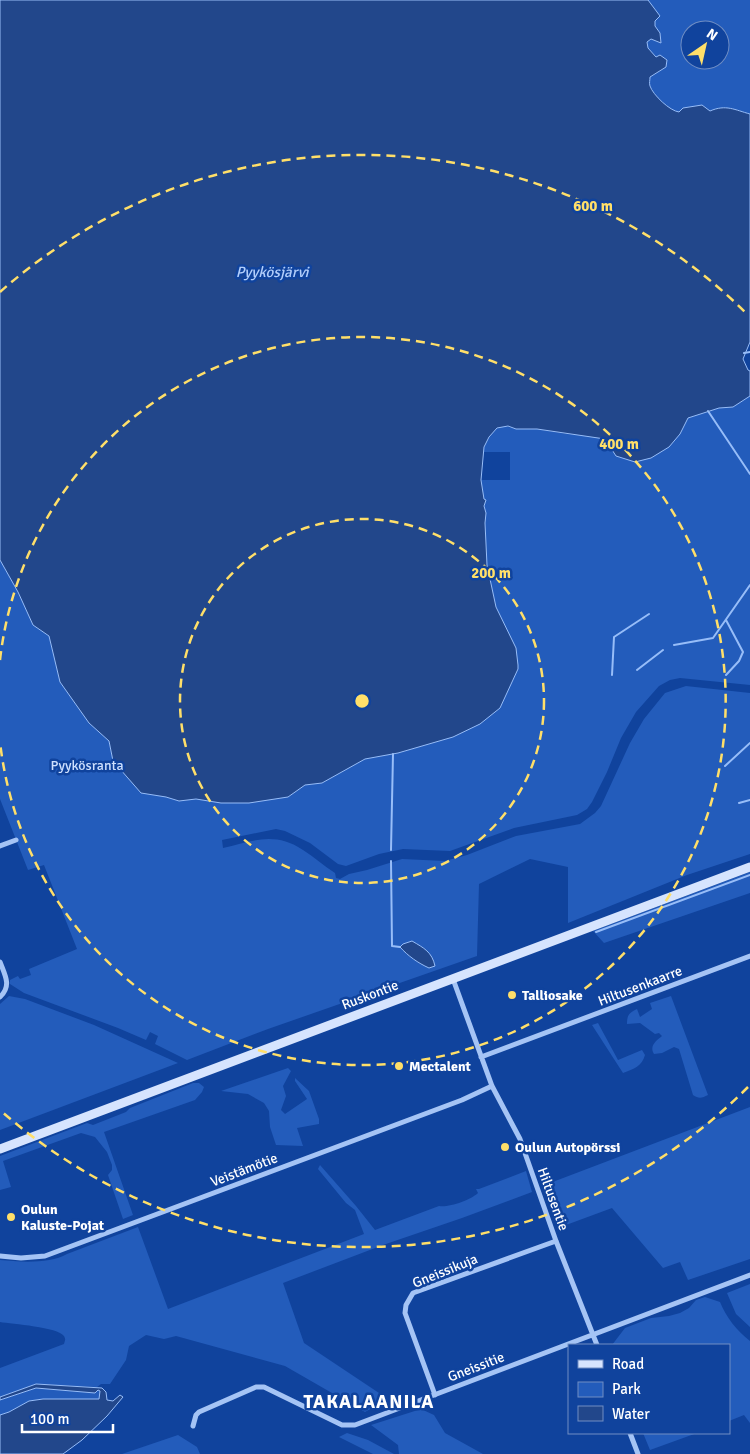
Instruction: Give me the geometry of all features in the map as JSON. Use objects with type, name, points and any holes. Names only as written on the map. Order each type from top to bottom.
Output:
[{"type":"main road","name":"Ruskontie","points":[[0,1149],[750,868]]},
{"type":"street","points":[[0,846],[16,840]]},
{"type":"street","name":"Hiltusenkaarre","points":[[481,1057],[750,956]]},
{"type":"street","points":[[0,962],[7,983],[6,991],[0,997]]},
{"type":"street","name":"Hiltusentie","points":[[453,979],[492,1086],[520,1138],[556,1241],[597,1344]]},
{"type":"street","name":"Veistämötie","points":[[0,1256],[20,1258],[45,1256],[462,1100],[492,1086]]},
{"type":"street","name":"Gneissikuja","points":[[435,1395],[405,1313],[406,1305],[413,1293],[556,1241]]},
{"type":"street","name":"Gneissitie","points":[[193,1426],[198,1412],[256,1387],[264,1387],[342,1425],[355,1425],[750,1275]]},
{"type":"street","points":[[630,1434],[638,1454]]},
{"type":"green space","points":[[648,0],[750,0],[750,114],[724,110],[679,112],[671,109],[658,98],[650,85],[650,77],[666,67],[648,48],[647,41],[651,39],[661,42],[660,33],[655,26],[655,21],[660,16]]},
{"type":"green space","name":"Pyykösranta","points":[[750,396],[750,685],[680,678],[670,680],[659,686],[636,712],[621,738],[592,802],[587,809],[577,815],[514,828],[450,851],[403,849],[379,854],[346,866],[338,864],[310,843],[285,831],[276,829],[222,840],[223,848],[263,839],[273,839],[293,844],[335,873],[336,878],[340,879],[349,874],[402,859],[445,861],[467,855],[516,836],[580,824],[601,806],[630,743],[644,719],[665,693],[686,686],[750,693],[750,854],[687,875],[568,923],[568,867],[530,859],[479,884],[477,956],[268,1029],[187,1060],[155,1044],[158,1036],[150,1032],[146,1040],[24,993],[10,984],[10,980],[18,976],[20,979],[31,975],[29,969],[77,949],[44,865],[28,870],[0,799],[0,560],[18,592],[33,625],[49,636],[60,682],[89,723],[109,741],[113,761],[166,797],[179,801],[196,799],[221,803],[288,797],[305,785],[322,783],[365,759],[398,753],[453,737],[500,617],[487,565],[486,513],[481,480],[510,480],[510,452],[483,452],[485,444],[494,430],[504,426],[605,439],[616,456],[680,434],[688,418],[719,408],[733,407]]},
{"type":"green space","points":[[750,872],[750,893],[604,943],[593,931]]},
{"type":"green space","points":[[9,996],[25,999],[94,1025],[178,1063],[0,1130],[0,1004]]},
{"type":"green space","points":[[671,996],[708,1095],[704,1097],[699,1098],[693,1095],[679,1049],[674,1047],[662,1053],[654,1054],[653,1046],[662,1036],[659,1033],[655,1034],[640,1023],[627,1024],[628,1016],[632,1012],[637,1009],[640,1017],[652,1009],[650,1003]]},
{"type":"green space","points":[[598,1023],[618,1060],[642,1050],[645,1055],[640,1064],[623,1073],[592,1025]]},
{"type":"green space","points":[[288,1068],[291,1071],[283,1086],[286,1096],[281,1110],[285,1114],[307,1099],[295,1078],[309,1091],[319,1119],[319,1124],[297,1128],[303,1146],[276,1145],[270,1127],[269,1111],[264,1103],[248,1094],[221,1091]]},
{"type":"green space","points":[[193,1083],[199,1083],[204,1087],[195,1100],[104,1132],[133,1215],[123,1219],[108,1175],[112,1170],[112,1165],[107,1152],[95,1137],[81,1133],[3,1161],[11,1187],[0,1190],[0,1156],[87,1123],[93,1125]]},
{"type":"green space","points":[[750,1107],[750,1259],[688,1280],[680,1262],[663,1268],[612,1208],[566,1225],[550,1183]]},
{"type":"green space","points":[[320,1165],[375,1230],[439,1206],[448,1206],[465,1201],[478,1193],[476,1189],[526,1171],[532,1192],[283,1283],[304,1343],[388,1399],[365,1412],[285,1366],[176,1336],[164,1339],[146,1335],[129,1346],[126,1360],[110,1384],[101,1384],[97,1387],[36,1384],[0,1397],[0,1368],[64,1344],[65,1339],[60,1333],[53,1330],[0,1322],[0,1260],[44,1261],[60,1257],[138,1227],[168,1309],[364,1234],[355,1210],[346,1203],[318,1169]]},
{"type":"green space","points":[[750,1284],[750,1327],[736,1314],[727,1293]]},
{"type":"green space","points":[[705,1297],[720,1302],[732,1323],[750,1341],[750,1423],[744,1415],[730,1421],[730,1344],[613,1344],[625,1328],[651,1318],[680,1313],[689,1308],[696,1300]]},
{"type":"green space","points":[[36,1388],[95,1393],[98,1390],[100,1391],[99,1399],[43,1399],[29,1401],[0,1415],[0,1400]]},
{"type":"green space","points":[[421,1409],[434,1415],[445,1433],[483,1454],[399,1454],[398,1445],[371,1425]]},
{"type":"green space","points":[[347,1433],[368,1440],[394,1454],[373,1454],[339,1437]]},
{"type":"green space","points":[[643,1434],[694,1434],[650,1450]]},
{"type":"green space","points":[[178,1435],[197,1447],[200,1454],[122,1454]]},
{"type":"water","name":"Pyykösjärvi","points":[[0,0],[648,0],[660,16],[655,21],[655,26],[660,33],[661,43],[651,39],[647,42],[648,48],[656,57],[660,55],[667,60],[666,67],[650,77],[650,86],[658,98],[671,109],[679,112],[683,108],[702,105],[710,111],[726,108],[750,114],[750,342],[743,359],[750,371],[750,396],[733,407],[719,408],[688,418],[680,434],[669,447],[651,458],[635,462],[616,456],[605,439],[537,429],[516,429],[508,426],[497,428],[489,437],[484,447],[481,480],[484,499],[486,500],[484,506],[486,513],[487,565],[496,607],[516,648],[518,669],[500,708],[480,724],[453,737],[398,753],[365,759],[322,783],[305,785],[288,797],[249,803],[221,803],[196,799],[179,801],[141,793],[113,761],[109,741],[89,723],[60,682],[49,636],[33,625],[18,592],[0,560]]},
{"type":"water","points":[[412,941],[430,954],[435,966],[429,968],[417,962],[400,947]]},
{"type":"water","points":[[36,1384],[102,1388],[106,1392],[107,1400],[113,1401],[120,1395],[123,1397],[107,1416],[82,1440],[63,1454],[0,1454],[0,1415],[29,1401],[43,1399],[99,1399],[100,1391],[98,1390],[95,1393],[36,1388],[0,1400],[0,1397]]},
{"type":"waterway","points":[[744,353],[750,352]]},
{"type":"waterway","points":[[708,411],[750,474]]},
{"type":"waterway","points":[[674,645],[713,638],[750,585]]},
{"type":"waterway","points":[[612,675],[614,637],[649,614]]},
{"type":"waterway","points":[[726,620],[743,652],[739,661],[726,675]]},
{"type":"waterway","points":[[637,670],[663,650]]},
{"type":"waterway","points":[[725,766],[750,743]]},
{"type":"waterway","points":[[391,850],[393,754]]},
{"type":"waterway","points":[[739,803],[750,800]]},
{"type":"waterway","points":[[391,861],[392,946],[400,947]]},
{"type":"waterway","points":[[596,932],[750,875]]},
{"type":"place","name":"Talliosake","points":[[512,995]]},
{"type":"place","name":"Mectalent","points":[[399,1066]]},
{"type":"place","name":"Oulun Autopörssi","points":[[505,1147]]},
{"type":"place","name":"Oulun Kaluste-Pojat","points":[[11,1217]]},
{"type":"district","name":"TAKALAANILA","points":[[369,1402]]}]
